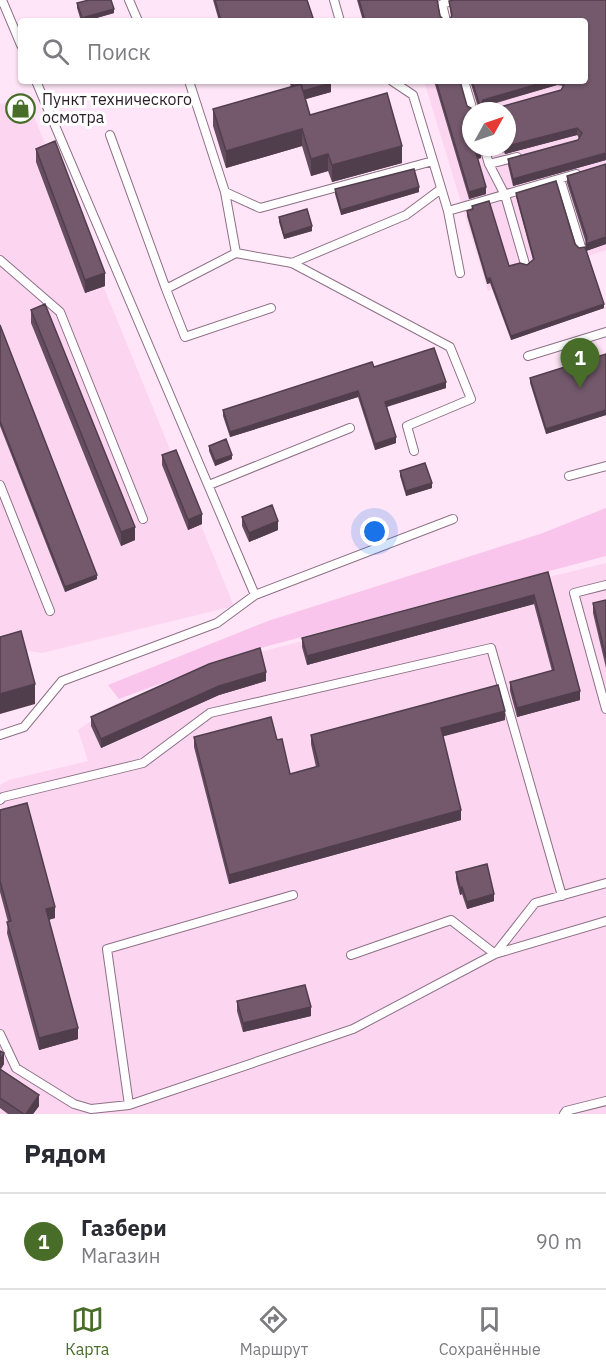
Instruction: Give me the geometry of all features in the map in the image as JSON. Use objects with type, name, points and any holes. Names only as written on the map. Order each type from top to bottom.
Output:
[{"type":"lane","points":[[2,0],[18,38]]},
{"type":"lane","points":[[129,0],[137,18]]},
{"type":"lane","points":[[334,0],[339,18]]},
{"type":"lane","points":[[445,18],[442,4],[456,0]]},
{"type":"lane","points":[[37,84],[255,595]]},
{"type":"lane","points":[[190,84],[225,192],[237,253]]},
{"type":"lane","points":[[397,84],[414,95],[448,211],[460,273]]},
{"type":"lane","points":[[465,84],[470,102]]},
{"type":"lane","points":[[110,135],[185,337],[271,308]]},
{"type":"lane","points":[[489,164],[522,155]]},
{"type":"lane","points":[[487,156],[505,195],[525,264]]},
{"type":"lane","points":[[225,192],[260,208],[433,161]]},
{"type":"lane","points":[[448,211],[583,172]]},
{"type":"lane","points":[[560,178],[581,247]]},
{"type":"lane","points":[[292,263],[406,215],[441,189]]},
{"type":"lane","points":[[166,289],[237,253],[292,263],[450,347],[471,399],[407,426],[414,451]]},
{"type":"lane","points":[[0,261],[60,312],[143,519]]},
{"type":"lane","points":[[528,356],[606,332]]},
{"type":"lane","points":[[209,485],[350,428]]},
{"type":"lane","points":[[569,476],[606,466]]},
{"type":"lane","points":[[0,485],[50,611]]},
{"type":"lane","points":[[0,735],[24,727],[62,681],[217,623],[255,595],[453,519]]},
{"type":"lane","points":[[606,585],[574,593],[606,709]]},
{"type":"lane","points":[[0,800],[3,797],[143,763],[210,713],[491,648],[562,896]]},
{"type":"lane","points":[[495,954],[535,903],[606,883]]},
{"type":"lane","points":[[129,1105],[107,949],[293,896]]},
{"type":"lane","points":[[351,955],[451,920],[495,954]]},
{"type":"lane","points":[[0,1034],[16,1068],[74,1104],[91,1109],[129,1105],[353,1029],[495,954],[606,921]]},
{"type":"lane","points":[[564,1114],[566,1111],[606,1101]]},
{"type":"lane","points":[[82,1114],[91,1109]]},
{"type":"shaded area","points":[[425,84],[578,84],[606,135],[606,250],[488,291]]},
{"type":"shaded area","points":[[26,97],[234,606],[42,653],[21,650],[0,656],[0,104]]},
{"type":"shaded area","points":[[606,508],[606,556],[249,651],[119,699],[108,685],[268,621],[540,534]]},
{"type":"shaded area","points":[[606,563],[606,1114],[0,1114],[0,785],[9,780],[88,761],[78,730],[115,704],[238,658]]},
{"type":"building","points":[[89,0],[111,0],[114,9],[82,18],[77,3]]},
{"type":"building","points":[[215,0],[307,0],[313,18],[220,18]]},
{"type":"building","points":[[359,0],[437,0],[442,18],[364,18]]},
{"type":"building","points":[[606,0],[606,153],[513,179],[508,159],[578,140],[582,133],[577,128],[516,144],[516,102],[561,90],[564,84],[588,84],[588,18],[450,18],[449,1]]},
{"type":"building","points":[[301,84],[328,84],[303,91]]},
{"type":"building","points":[[301,84],[310,115],[387,93],[402,146],[332,165],[328,154],[311,159],[302,129],[226,151],[213,109]]},
{"type":"building","points":[[437,84],[461,84],[466,102],[462,102],[462,156],[477,156],[486,187],[469,192]]},
{"type":"building","points":[[473,84],[538,84],[479,102]]},
{"type":"building","points":[[55,141],[105,273],[85,280],[36,149]]},
{"type":"building","points":[[606,164],[606,237],[586,244],[587,238],[567,176]]},
{"type":"building","points":[[414,169],[419,187],[341,210],[335,189]]},
{"type":"building","points":[[556,181],[575,244],[579,248],[585,247],[604,304],[511,336],[490,278],[487,279],[467,211],[473,209],[472,206],[489,201],[509,266],[520,263],[527,265],[534,259],[516,193]]},
{"type":"building","points":[[307,209],[312,226],[284,235],[279,217]]},
{"type":"building","points":[[45,304],[135,527],[121,532],[31,310]]},
{"type":"building","points":[[0,325],[97,575],[65,587],[0,421]]},
{"type":"building","points":[[434,348],[446,382],[385,402],[396,437],[375,444],[358,391],[230,432],[223,410],[372,362],[374,367]]},
{"type":"building","points":[[606,354],[606,410],[546,429],[530,378]]},
{"type":"building","points":[[226,439],[232,455],[215,461],[209,446]]},
{"type":"building","points":[[176,450],[202,514],[188,520],[162,455]]},
{"type":"building","points":[[425,463],[432,483],[406,491],[400,471]]},
{"type":"building","points":[[272,505],[278,521],[249,533],[242,517]]},
{"type":"building","points":[[548,572],[580,691],[517,708],[510,682],[554,670],[534,595],[307,656],[302,638]]},
{"type":"building","points":[[606,600],[606,658],[593,603]]},
{"type":"building","points":[[21,631],[35,684],[0,694],[0,637]]},
{"type":"building","points":[[260,648],[266,672],[219,686],[101,739],[91,717],[209,664]]},
{"type":"building","points":[[498,685],[505,711],[441,728],[461,810],[229,875],[194,737],[271,717],[277,740],[282,739],[290,774],[319,766],[311,735]]},
{"type":"building","points":[[27,803],[55,907],[46,909],[78,1028],[39,1038],[7,922],[11,921],[0,881],[0,810]]},
{"type":"building","points":[[487,864],[494,894],[467,902],[456,872]]},
{"type":"building","points":[[305,985],[311,1007],[243,1023],[237,1001]]},
{"type":"building","points":[[0,1069],[39,1095],[26,1114],[0,1098]]},
{"type":"place","name":"Пункт технического осмотра","points":[[21,108]]},
{"type":"place","name":"Газбери","points":[[580,388]]}]
